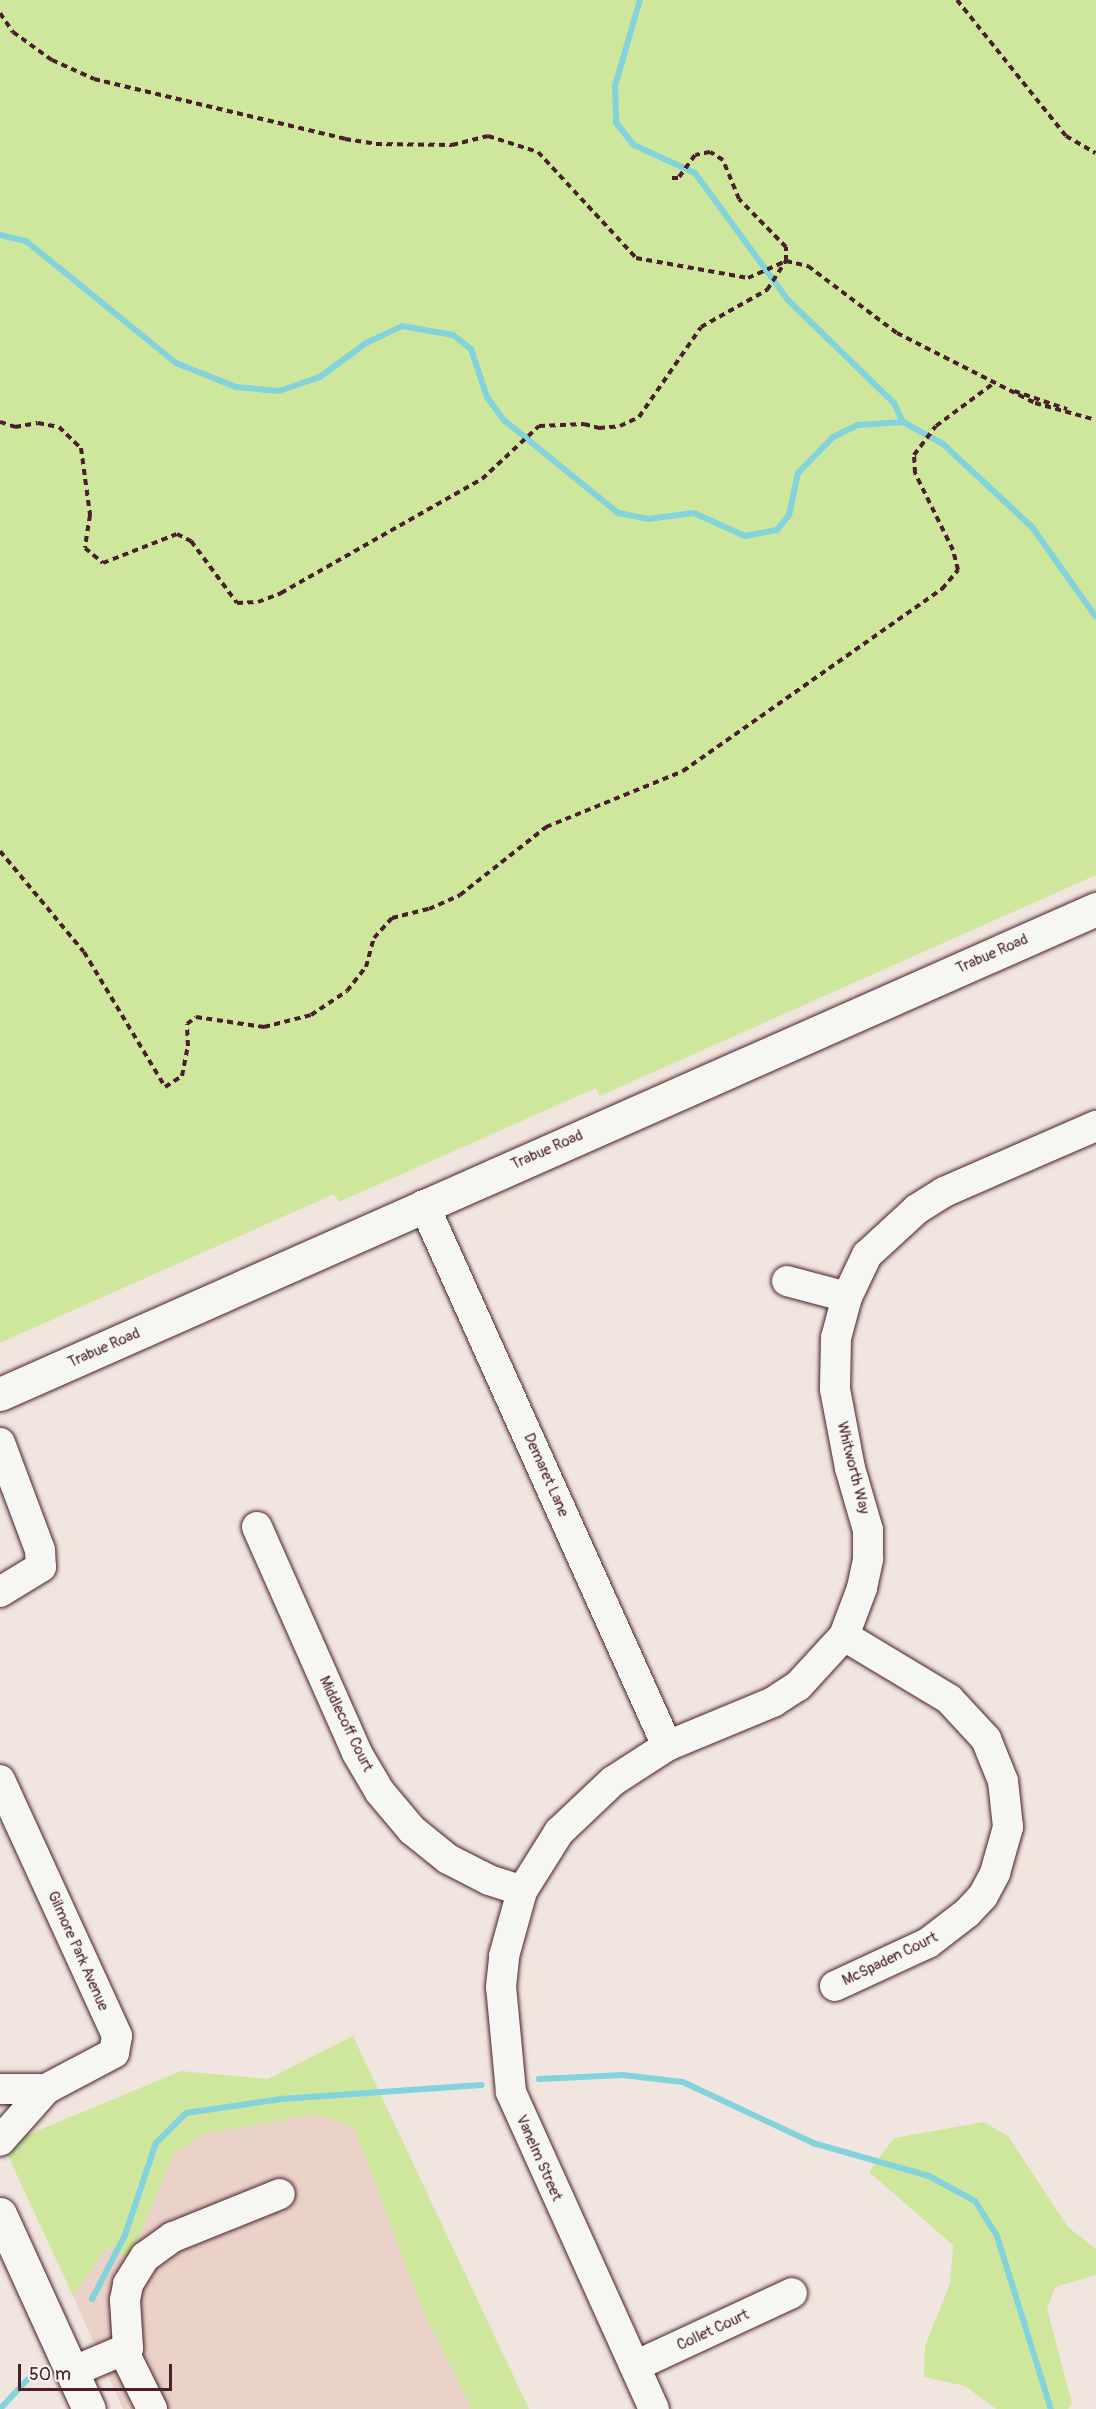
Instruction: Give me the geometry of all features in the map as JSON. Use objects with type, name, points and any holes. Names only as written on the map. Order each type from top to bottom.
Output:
[{"type":"main road","name":"Trabue Road","points":[[0,1394],[1096,909]]},
{"type":"main road","points":[[2,2224],[89,2409]]},
{"type":"street","name":"Whitworth Way","points":[[522,1891],[560,1832],[583,1807],[613,1781],[667,1746],[773,1702],[798,1686],[844,1636],[868,1559],[863,1503],[850,1468],[836,1389],[836,1338],[847,1297],[867,1255],[917,1209],[944,1192],[1096,1125]]},
{"type":"street","name":"Demaret Lane","points":[[424,1205],[667,1746]]},
{"type":"street","points":[[787,1281],[847,1297]]},
{"type":"street","points":[[0,1443],[12,1512],[40,1550],[41,1567],[0,1592]]},
{"type":"street","name":"Middlecoff Court","points":[[257,1527],[357,1753],[380,1792],[412,1830],[448,1859],[489,1880],[522,1891]]},
{"type":"street","name":"McSpaden Court","points":[[835,1986],[928,1943],[967,1913],[983,1896],[995,1873],[1008,1827],[1003,1781],[986,1738],[949,1699],[844,1636]]},
{"type":"street","name":"Gilmore Park Avenue","points":[[0,1780],[117,2036],[114,2053],[46,2089],[0,2141]]},
{"type":"street","name":"Vanelm Street","points":[[522,1891],[504,1956],[501,1987],[511,2092],[654,2409]]},
{"type":"street","name":"Gilmore Park Avenue","points":[[0,2089],[46,2089]]},
{"type":"street","points":[[72,2372],[128,2348],[124,2319],[128,2284],[145,2258],[173,2237],[280,2194]]},
{"type":"street","name":"Collet Court","points":[[635,2366],[792,2293]]},
{"type":"street","points":[[123,2350],[152,2409]]},
{"type":"path","points":[[957,0],[1066,136],[1096,153]]},
{"type":"path","points":[[0,13],[13,32],[44,54],[94,79],[355,141],[452,145],[488,136],[538,152],[636,258],[748,278],[786,261],[808,266],[897,333],[1035,403],[1096,420]]},
{"type":"path","points":[[0,422],[15,427],[38,423],[60,427],[81,448],[90,514],[85,548],[103,563],[177,534],[190,541],[237,603],[258,602],[281,593],[482,479],[539,426],[584,423],[599,428],[620,426],[639,417],[701,327],[767,290],[786,261],[786,247],[740,200],[723,160],[710,152],[696,155],[678,178],[668,178]]},
{"type":"path","points":[[0,851],[84,952],[165,1087],[182,1076],[188,1046],[187,1024],[196,1017],[264,1027],[310,1015],[347,991],[366,967],[374,938],[392,918],[429,909],[460,895],[546,827],[683,771],[942,589],[958,570],[953,550],[915,473],[914,455],[936,426],[994,384]]},
{"type":"shaded area","points":[[317,2114],[354,2127],[423,2311],[472,2409],[123,2409],[73,2296],[106,2248],[131,2258],[173,2154],[202,2134]]},
{"type":"green space","points":[[0,0],[1096,0],[1096,875],[600,1096],[596,1088],[339,1202],[334,1194],[0,1343]]},
{"type":"green space","points":[[353,2036],[529,2409],[472,2409],[423,2311],[354,2127],[317,2114],[202,2134],[173,2154],[131,2258],[106,2248],[73,2296],[3,2145],[181,2071],[268,2079]]},
{"type":"green space","points":[[984,2122],[1008,2136],[1068,2227],[1096,2249],[1096,2275],[1055,2287],[1047,2309],[1072,2403],[1068,2409],[996,2409],[965,2386],[924,2377],[925,2346],[950,2284],[953,2245],[869,2172],[894,2138]]},
{"type":"waterway","points":[[640,0],[615,86],[616,123],[634,145],[695,173],[788,300],[894,403],[903,422]]},
{"type":"waterway","points":[[0,235],[26,241],[176,363],[236,387],[279,391],[320,377],[366,343],[402,326],[453,335],[471,349],[487,397],[504,420],[618,513],[648,519],[694,513],[745,536],[777,530],[789,515],[798,473],[833,437],[858,425],[903,422],[943,444],[1032,527],[1096,617]]},
{"type":"waterway","points":[[539,2079],[623,2075],[683,2082],[813,2143],[929,2176],[975,2201],[997,2236],[1051,2409]]},
{"type":"waterway","points":[[92,2299],[125,2235],[156,2143],[186,2113],[281,2099],[482,2085]]},
{"type":"waterway","points":[[0,2409],[27,2380]]}]
